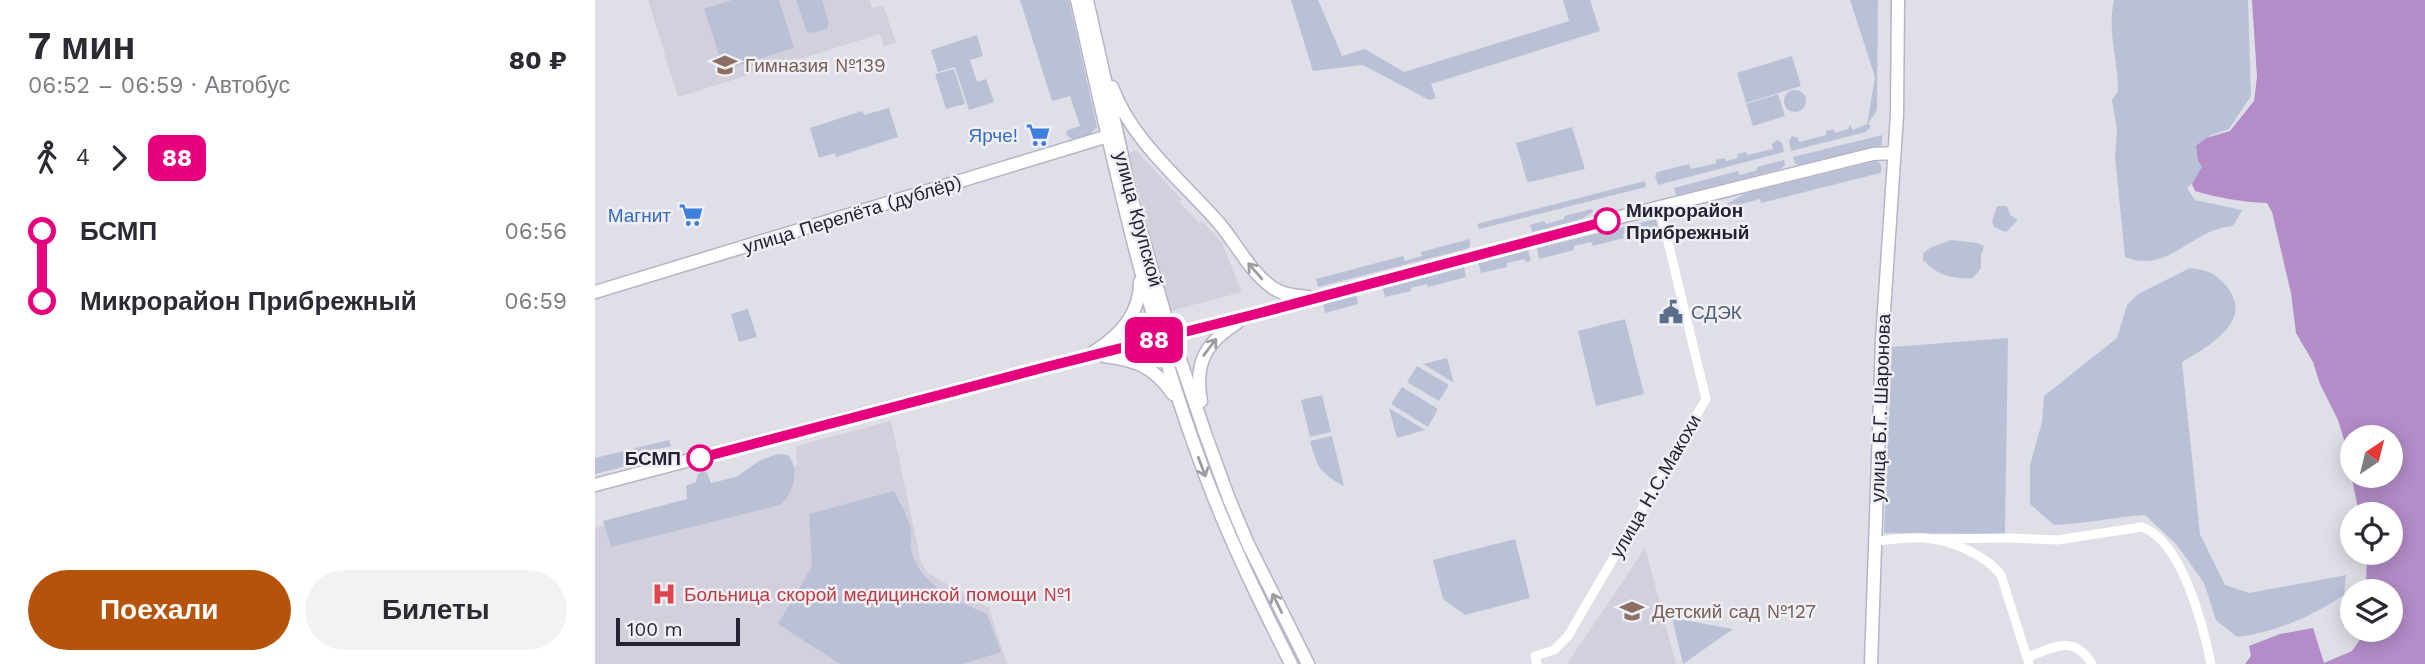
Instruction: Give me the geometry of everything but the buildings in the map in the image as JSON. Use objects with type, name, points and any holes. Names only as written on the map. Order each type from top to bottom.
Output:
[{"type":"main road","name":"улица Крупской","points":[[1077,0],[1124,210],[1140,267],[1248,544],[1308,664]]},
{"type":"main road","name":"улица Крупской","points":[[1087,0],[1131,196],[1165,315],[1179,403],[1231,538],[1291,664]]},
{"type":"main road","name":"улица Б.Г. Шаронова","points":[[1871,664],[1883,328],[1898,93],[1898,0]]},
{"type":"main road","points":[[1100,54],[1113,91],[1136,131],[1218,222],[1252,268],[1276,290],[1315,298]]},
{"type":"main road","name":"улица Перелёта (дублёр)","points":[[595,292],[1108,136]]},
{"type":"main road","points":[[595,485],[1616,218],[1873,154],[1894,153]]},
{"type":"main road","points":[[1086,356],[1111,339],[1132,316],[1140,294],[1140,267]]},
{"type":"main road","points":[[1206,436],[1198,385],[1198,372],[1203,356],[1223,332],[1256,314]]},
{"type":"main road","points":[[1086,356],[1118,358],[1147,367],[1162,379],[1179,403]]},
{"type":"street","name":"улица Н.С.Макохи","points":[[1536,660],[1554,650],[1568,636],[1706,399],[1660,209]]},
{"type":"street","points":[[1874,541],[2009,538],[2057,540],[2141,527],[2152,531],[2170,550],[2182,570],[2206,638],[2211,664]]},
{"type":"street","points":[[1935,539],[1985,560],[2001,575],[2029,661],[2058,645],[2066,645],[2078,647],[2092,664]]},
{"type":"shaded area","name":"Гимназия №139","points":[[648,0],[870,0],[872,8],[883,5],[896,43],[884,47],[880,34],[678,97]]},
{"type":"shaded area","points":[[732,0],[779,0],[794,48],[724,70],[704,9]]},
{"type":"shaded area","points":[[796,0],[822,0],[829,22],[827,29],[807,32]]},
{"type":"shaded area","points":[[1020,0],[1069,0],[1097,127],[1089,135],[1074,140],[1067,136],[1066,131],[1080,126],[1070,96],[1052,101]]},
{"type":"shaded area","points":[[1291,0],[1318,0],[1342,56],[1365,49],[1404,72],[1569,21],[1563,0],[1590,0],[1600,31],[1431,84],[1436,98],[1429,100],[1363,65],[1313,71]]},
{"type":"shaded area","points":[[1850,0],[1878,0],[1877,110],[1868,124],[1871,126],[1866,132],[1791,151],[1789,141],[1792,136],[1798,138],[1799,142],[1826,135],[1826,131],[1834,129],[1835,133],[1848,129],[1850,125],[1853,130],[1867,124],[1875,77]]},
{"type":"shaded area","points":[[2114,0],[2248,0],[2251,96],[2229,129],[2211,135],[2203,142],[2202,173],[2187,188],[2195,200],[2242,210],[2233,226],[2205,234],[2168,256],[2154,260],[2140,261],[2125,257],[2115,156],[2117,130],[2112,100],[2118,91],[2112,35]]},
{"type":"shaded area","points":[[2252,0],[2425,0],[2425,664],[2245,664],[2251,656],[2249,646],[2280,634],[2313,628],[2324,663],[2352,651],[2358,642],[2403,642],[2403,579],[2366,579],[2367,565],[2403,565],[2403,502],[2357,502],[2354,488],[2403,488],[2403,425],[2340,427],[2313,362],[2296,333],[2291,293],[2272,212],[2267,203],[2221,198],[2195,191],[2192,184],[2202,167],[2196,146],[2206,138],[2230,131],[2254,101],[2257,77]]},
{"type":"shaded area","points":[[977,35],[983,56],[970,60],[977,82],[986,79],[994,102],[969,110],[955,67],[938,72],[931,50]]},
{"type":"shaded area","points":[[1792,56],[1801,86],[1746,103],[1737,73]]},
{"type":"shaded area","points":[[954,69],[965,104],[946,109],[935,74]]},
{"type":"shaded area","points":[[1795,90],[1803,93],[1806,101],[1803,109],[1795,112],[1787,109],[1784,101],[1787,93]]},
{"type":"shaded area","points":[[1778,94],[1785,116],[1753,126],[1746,104]]},
{"type":"shaded area","points":[[889,108],[898,137],[836,157],[835,153],[819,158],[810,128],[862,111],[864,115]]},
{"type":"shaded area","points":[[1572,127],[1585,169],[1527,181],[1516,143]]},
{"type":"shaded area","points":[[1882,135],[1882,145],[1798,165],[1793,157]]},
{"type":"shaded area","points":[[1777,140],[1782,143],[1784,152],[1658,185],[1655,176],[1657,172],[1689,164],[1691,169],[1717,163],[1716,160],[1724,158],[1726,161],[1738,158],[1737,154],[1746,152],[1747,155],[1773,149],[1772,144]]},
{"type":"shaded area","points":[[1136,150],[1181,199],[1179,202],[1199,223],[1202,221],[1222,243],[1242,292],[1170,311],[1129,153]]},
{"type":"shaded area","points":[[1784,160],[1785,165],[1781,169],[1676,196],[1674,188],[1738,171],[1740,175]]},
{"type":"shaded area","points":[[1876,161],[1882,169],[1880,173],[1761,203],[1760,199],[1742,204],[1743,208],[1729,212],[1727,204],[1744,194]]},
{"type":"shaded area","points":[[1645,181],[1646,187],[1479,229],[1477,224]]},
{"type":"shaded area","points":[[1997,206],[2007,206],[2010,215],[2018,220],[2006,232],[1994,227],[1992,222]]},
{"type":"shaded area","points":[[1592,209],[1593,212],[1578,221],[1532,232],[1530,225],[1544,221],[1546,224]]},
{"type":"shaded area","points":[[1656,219],[1658,230],[1623,234],[1624,238],[1593,246],[1591,242],[1574,246],[1574,250],[1539,259],[1537,248]]},
{"type":"shaded area","points":[[1470,239],[1470,247],[1466,249],[1318,287],[1316,279],[1403,256],[1405,261],[1422,256],[1421,252]]},
{"type":"shaded area","points":[[1951,240],[1984,246],[1981,268],[1973,278],[1946,275],[1934,270],[1923,260],[1923,253],[1930,248]]},
{"type":"shaded area","points":[[1528,250],[1531,261],[1526,262],[1524,259],[1507,263],[1507,267],[1481,273],[1478,262]]},
{"type":"shaded area","points":[[1464,267],[1466,277],[1428,287],[1427,284],[1385,297],[1382,286]]},
{"type":"shaded area","points":[[2190,268],[2206,271],[2217,277],[2234,299],[2235,312],[2229,326],[2211,344],[2182,362],[2200,534],[2225,585],[2249,593],[2346,575],[2346,579],[2340,579],[2340,597],[2293,622],[2237,637],[2216,620],[2204,583],[2177,545],[2145,515],[2054,525],[2030,504],[2030,465],[2042,422],[2044,396],[2117,338],[2127,305],[2138,294]]},
{"type":"shaded area","points":[[1356,294],[1358,304],[1325,313],[1323,302]]},
{"type":"shaded area","points":[[748,309],[757,337],[739,342],[731,314]]},
{"type":"shaded area","points":[[1625,319],[1644,394],[1596,406],[1578,331]]},
{"type":"shaded area","points":[[2008,338],[2005,534],[1884,533],[1892,347]]},
{"type":"shaded area","points":[[1447,358],[1454,383],[1423,364]]},
{"type":"shaded area","points":[[1417,366],[1449,385],[1439,401],[1407,382]]},
{"type":"shaded area","points":[[1402,387],[1438,409],[1428,427],[1391,404]]},
{"type":"shaded area","points":[[1322,395],[1331,432],[1310,437],[1301,400]]},
{"type":"shaded area","points":[[1389,408],[1425,430],[1397,438]]},
{"type":"shaded area","name":"БСМП","points":[[891,421],[921,562],[928,573],[989,608],[1007,664],[595,664],[595,528],[790,472],[797,464],[796,446]]},
{"type":"shaded area","points":[[1332,436],[1344,486],[1321,469],[1310,441]]},
{"type":"shaded area","points":[[669,440],[671,446],[632,455],[634,464],[595,474],[595,458]]},
{"type":"shaded area","points":[[777,454],[788,455],[794,467],[792,488],[780,505],[611,547],[603,521],[687,499],[686,486],[696,482],[702,471],[707,473],[711,483],[736,477],[759,461]]},
{"type":"shaded area","points":[[894,491],[909,521],[911,548],[921,572],[951,597],[987,614],[1001,652],[963,664],[840,664],[778,624],[812,566],[809,514]]},
{"type":"shaded area","points":[[1515,539],[1530,598],[1465,615],[1443,599],[1433,560]]},
{"type":"shaded area","name":"Детский сад №127","points":[[1645,547],[1676,664],[1567,664],[1633,566]]},
{"type":"shaded area","points":[[1672,618],[1733,629],[1683,664]]},
{"type":"bus line","name":"88","points":[[700,458],[1607,221]]},
{"type":"place","name":"Гимназия №139","points":[[725,65]]},
{"type":"place","name":"Ярче!","points":[[1038,135]]},
{"type":"place","name":"Магнит","points":[[691,215]]},
{"type":"place","name":"Микрорайон Прибрежный","points":[[1607,221]]},
{"type":"place","name":"СДЭК","points":[[1671,312]]},
{"type":"place","name":"БСМП","points":[[700,458]]},
{"type":"place","name":"Больница скорой медицинской помощи №1","points":[[664,594]]},
{"type":"place","name":"Детский сад №127","points":[[1632,611]]}]
